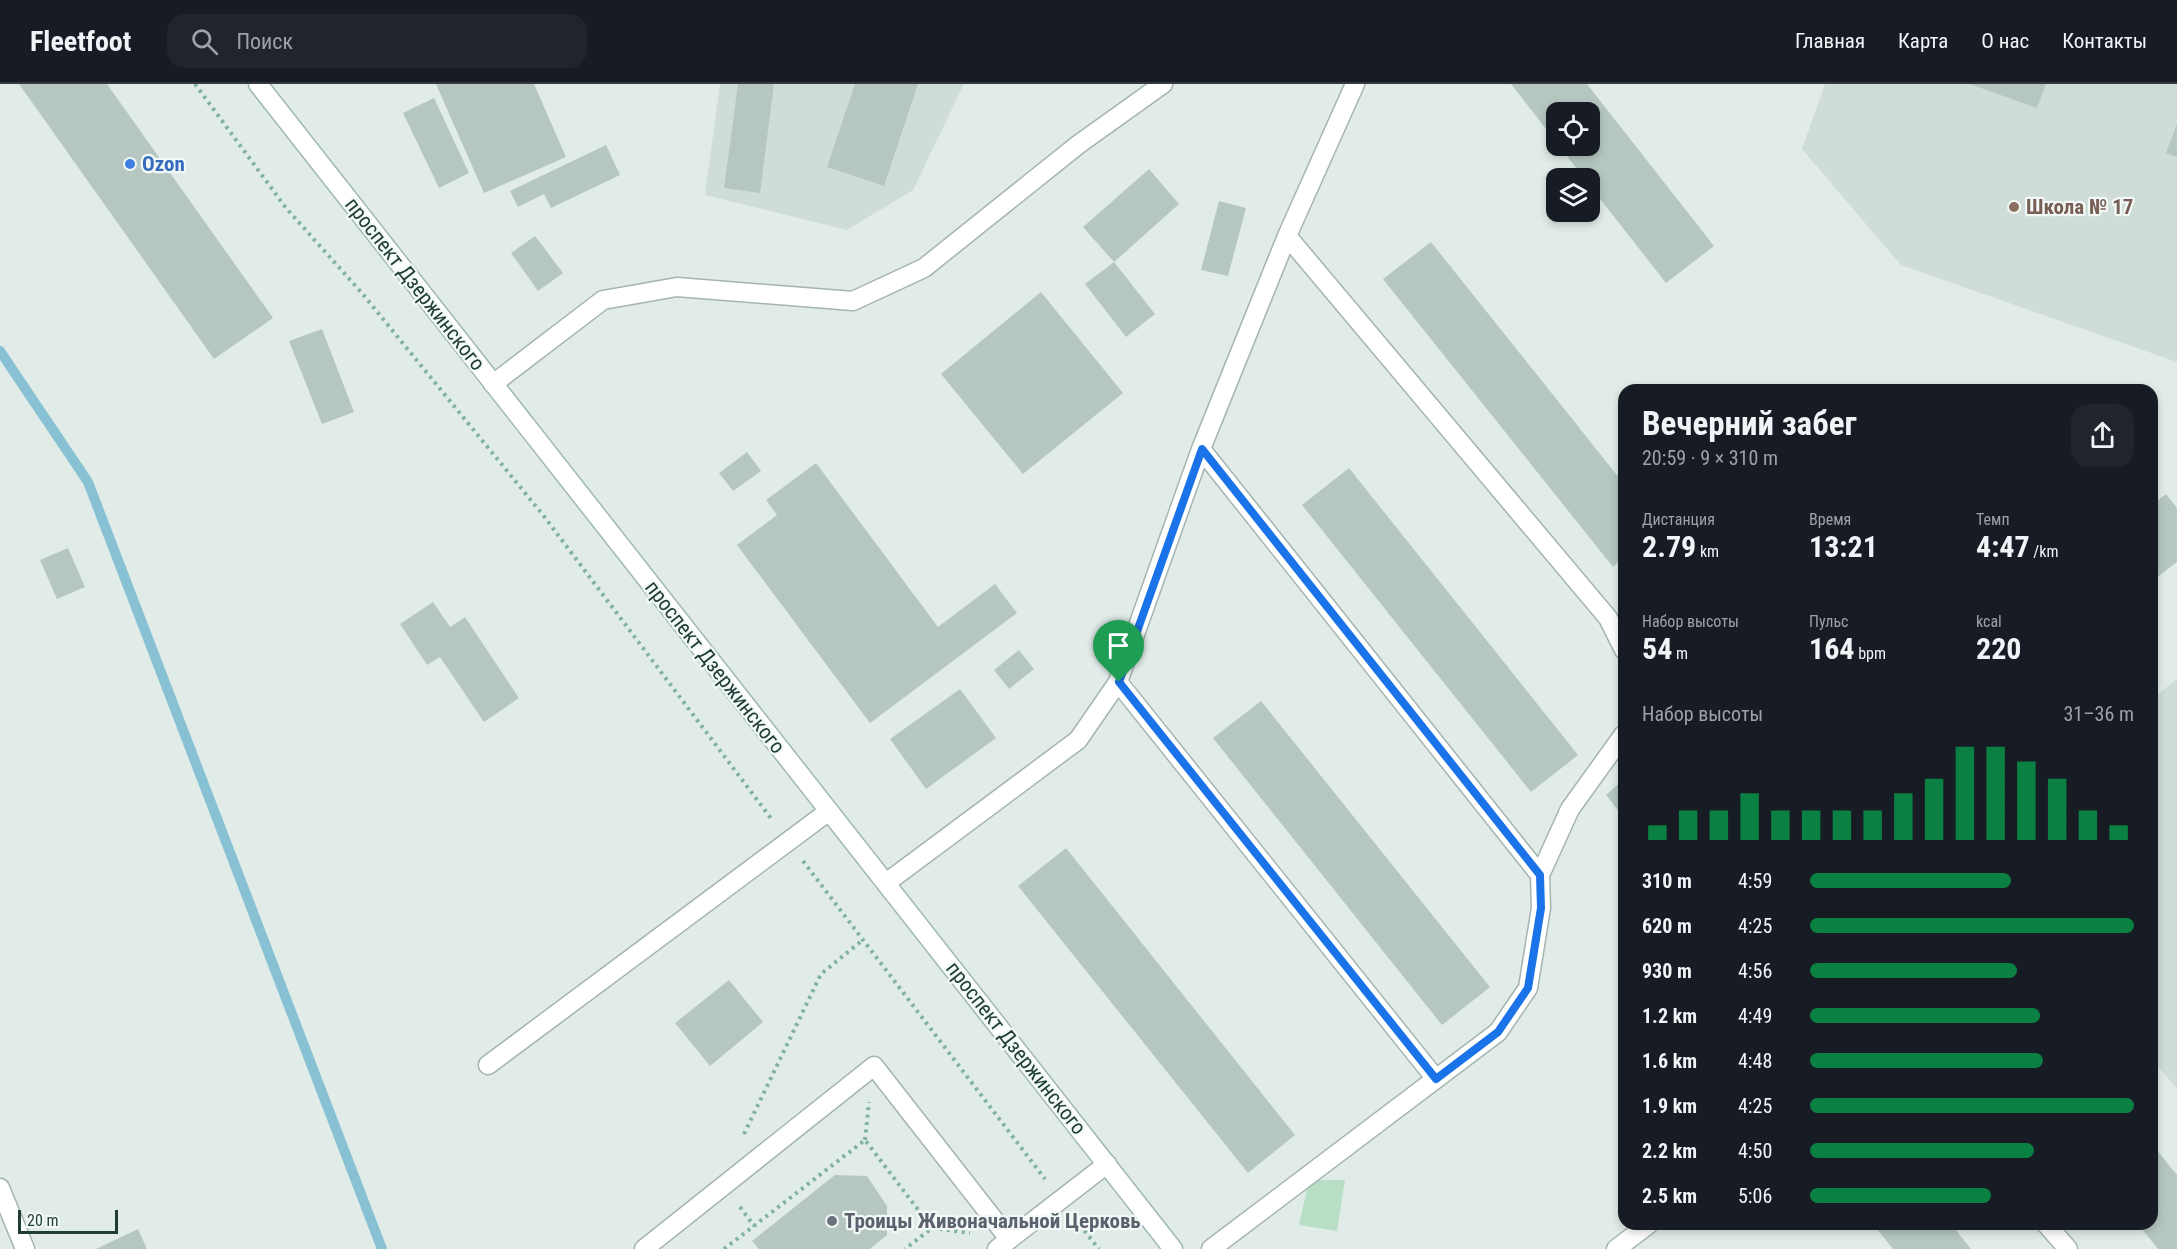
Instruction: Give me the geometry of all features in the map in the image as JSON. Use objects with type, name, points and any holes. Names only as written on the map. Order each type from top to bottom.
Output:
[{"type":"street","name":"проспект Дзержинского","points":[[258,84],[1173,1249]]},
{"type":"street","points":[[493,384],[603,300],[677,287],[853,302],[924,268],[1079,144],[1163,84]]},
{"type":"street","points":[[886,883],[1078,740],[1119,682],[1202,449],[1287,236],[1355,84]]},
{"type":"street","points":[[1287,236],[1608,618],[1618,638]]},
{"type":"street","points":[[1202,449],[1540,875]]},
{"type":"street","points":[[1119,682],[1436,1079]]},
{"type":"street","points":[[1211,1249],[1498,1032],[1528,988],[1541,908],[1540,875],[1570,808],[1618,742]]},
{"type":"street","points":[[488,1065],[829,811]]},
{"type":"street","points":[[644,1249],[874,1066],[1003,1244],[1107,1164]]},
{"type":"street","points":[[0,1188],[25,1249]]},
{"type":"street","points":[[1616,1249],[1641,1230]]},
{"type":"street","points":[[2051,1230],[2067,1249]]},
{"type":"path","points":[[195,84],[286,208],[361,292],[543,515],[788,842],[1099,1249]]},
{"type":"path","points":[[741,1140],[821,974],[864,939]]},
{"type":"path","points":[[724,1249],[865,1140],[932,1227],[905,1249]]},
{"type":"shaded area","points":[[720,84],[964,84],[913,190],[847,230],[705,195]]},
{"type":"shaded area","name":"Школа № 17","points":[[1825,84],[2177,84],[2177,362],[1901,265],[1802,149]]},
{"type":"shaded area","points":[[2177,679],[2177,1089],[2158,1066],[2158,694]]},
{"type":"green space","points":[[1309,1180],[1345,1180],[1337,1231],[1299,1225]]},
{"type":"building","points":[[19,84],[107,84],[273,318],[214,359]]},
{"type":"building","points":[[436,84],[534,84],[566,157],[484,193]]},
{"type":"building","points":[[738,84],[774,84],[760,193],[724,188]]},
{"type":"building","points":[[855,84],[918,84],[884,186],[827,167]]},
{"type":"building","points":[[1511,84],[1587,84],[1714,246],[1666,283],[1600,199],[1600,168],[1576,168],[1567,156],[1600,156],[1600,102],[1546,102],[1546,129]]},
{"type":"building","points":[[1970,84],[2046,84],[2037,108]]},
{"type":"building","points":[[434,98],[469,173],[439,188],[403,113]]},
{"type":"building","points":[[2177,124],[2177,157],[2166,153]]},
{"type":"building","points":[[606,145],[620,175],[551,208],[544,194],[518,207],[510,191]]},
{"type":"building","points":[[1149,169],[1179,204],[1114,262],[1083,227]]},
{"type":"building","points":[[1219,201],[1246,208],[1228,276],[1201,270]]},
{"type":"building","points":[[535,236],[563,273],[538,291],[511,253]]},
{"type":"building","points":[[1431,242],[1618,476],[1618,562],[1613,567],[1383,279]]},
{"type":"building","points":[[1114,262],[1155,314],[1126,337],[1085,284]]},
{"type":"building","points":[[1041,292],[1123,393],[1023,474],[941,374]]},
{"type":"building","points":[[322,329],[354,412],[322,424],[289,341]]},
{"type":"building","points":[[747,452],[761,471],[733,491],[719,473]]},
{"type":"building","points":[[816,463],[938,627],[995,584],[1017,613],[870,723],[737,545],[777,515],[766,500]]},
{"type":"building","points":[[1349,468],[1578,755],[1531,792],[1302,505]]},
{"type":"building","points":[[2166,494],[2177,508],[2177,562],[2158,576],[2158,500]]},
{"type":"building","points":[[68,548],[85,587],[57,599],[40,560]]},
{"type":"building","points":[[433,602],[450,627],[465,617],[519,698],[484,722],[440,657],[427,665],[400,624]]},
{"type":"building","points":[[1019,650],[1034,669],[1009,689],[994,670]]},
{"type":"building","points":[[960,689],[996,738],[926,789],[890,739]]},
{"type":"building","points":[[1261,701],[1490,987],[1442,1025],[1213,738]]},
{"type":"building","points":[[1618,784],[1618,810],[1606,795]]},
{"type":"building","points":[[1066,848],[1295,1135],[1248,1173],[1018,886]]},
{"type":"building","points":[[729,980],[763,1022],[710,1066],[675,1023]]},
{"type":"building","points":[[2158,1151],[2177,1175],[2177,1249],[2158,1249],[2143,1230],[2158,1230]]},
{"type":"building","name":"Троицы Живоначальной Церковь","points":[[835,1175],[867,1176],[887,1206],[887,1235],[870,1249],[759,1249],[752,1241]]},
{"type":"building","points":[[138,1229],[147,1249],[96,1249]]},
{"type":"building","points":[[1878,1230],[1956,1230],[1971,1249],[1893,1249]]},
{"type":"waterway","points":[[0,351],[88,482],[382,1249]]},
{"type":"place","name":"Ozon","points":[[130,164]]},
{"type":"place","name":"Школа № 17","points":[[2014,207]]},
{"type":"place","name":"Троицы Живоначальной Церковь","points":[[832,1221]]},
{"type":"route","points":[[1202,449],[1540,875],[1541,908],[1528,988],[1498,1032],[1436,1079],[1119,682],[1202,449]]}]
